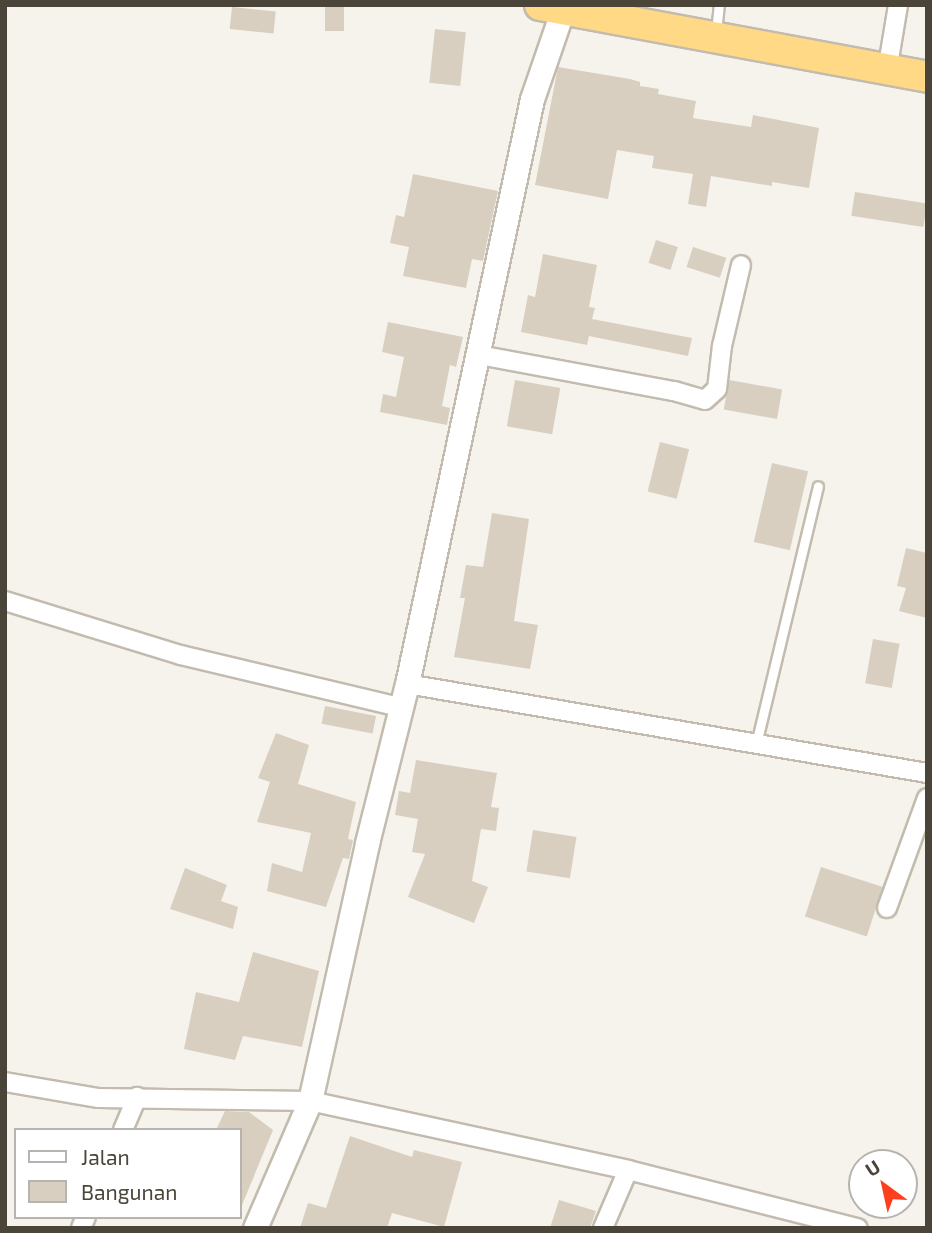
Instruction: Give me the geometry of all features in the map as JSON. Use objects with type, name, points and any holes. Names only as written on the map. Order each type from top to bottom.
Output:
[{"type":"highway","points":[[551,7],[927,77]]},
{"type":"street","points":[[887,71],[898,5]]},
{"type":"street","points":[[255,1228],[310,1101],[407,684],[551,7]]},
{"type":"street","points":[[479,355],[674,391],[705,400],[716,388],[722,346],[741,265]]},
{"type":"street","points":[[5,601],[181,654],[400,707]]},
{"type":"street","points":[[407,684],[756,746],[927,773]]},
{"type":"street","points":[[887,908],[927,798]]},
{"type":"street","points":[[5,1082],[99,1098],[310,1101],[628,1170],[858,1228]]},
{"type":"street","points":[[124,1128],[136,1097]]},
{"type":"street","points":[[603,1228],[628,1170]]},
{"type":"lane","points":[[715,37],[719,5]]},
{"type":"lane","points":[[756,746],[818,486]]},
{"type":"building","points":[[325,5],[344,5],[344,31],[325,31]]},
{"type":"building","points":[[232,7],[276,12],[273,33],[230,29]]},
{"type":"building","points":[[435,29],[466,32],[460,86],[429,83]]},
{"type":"building","points":[[558,67],[630,79],[640,82],[640,86],[659,89],[658,94],[696,101],[693,118],[751,127],[753,115],[819,128],[809,188],[772,182],[772,186],[711,176],[706,207],[688,204],[693,174],[652,168],[654,156],[617,150],[608,199],[535,185]]},
{"type":"building","points":[[413,174],[498,191],[483,261],[472,259],[466,288],[403,276],[409,247],[390,243],[396,215],[404,217]]},
{"type":"building","points":[[855,192],[927,203],[923,227],[851,216]]},
{"type":"building","points":[[656,240],[678,247],[670,270],[649,263]]},
{"type":"building","points":[[693,247],[726,258],[720,278],[687,267]]},
{"type":"building","points":[[543,254],[597,265],[589,307],[595,308],[592,319],[692,338],[688,356],[589,336],[587,345],[521,332],[528,295],[535,297]]},
{"type":"building","points":[[388,322],[463,337],[456,367],[450,365],[442,406],[450,408],[447,425],[380,412],[383,394],[396,397],[404,357],[382,352]]},
{"type":"building","points":[[515,380],[560,388],[552,434],[507,426]]},
{"type":"building","points":[[729,380],[782,389],[777,419],[724,410]]},
{"type":"building","points":[[660,442],[689,449],[677,499],[648,491]]},
{"type":"building","points":[[772,463],[808,471],[790,550],[754,542]]},
{"type":"building","points":[[492,513],[529,519],[514,621],[538,625],[530,669],[454,657],[465,598],[460,598],[466,565],[483,567]]},
{"type":"building","points":[[906,548],[927,553],[927,618],[899,611],[906,588],[897,586]]},
{"type":"building","points":[[873,639],[900,644],[892,688],[865,683]]},
{"type":"building","points":[[325,706],[376,716],[373,734],[322,724]]},
{"type":"building","points":[[276,733],[309,745],[298,784],[356,802],[348,839],[353,840],[349,859],[343,858],[326,907],[267,891],[272,863],[302,872],[311,833],[257,822],[270,782],[258,778]]},
{"type":"building","points":[[416,760],[497,773],[491,807],[499,808],[496,831],[481,829],[472,881],[488,887],[474,923],[408,897],[425,854],[412,852],[418,819],[395,815],[399,791],[410,793]]},
{"type":"building","points":[[533,830],[576,837],[570,878],[526,871]]},
{"type":"building","points":[[821,867],[883,887],[867,937],[805,916]]},
{"type":"building","points":[[185,868],[227,885],[221,901],[238,907],[233,929],[170,909]]},
{"type":"building","points":[[253,952],[319,971],[302,1047],[243,1036],[235,1060],[184,1049],[196,992],[239,1002]]},
{"type":"building","points":[[225,1111],[249,1112],[273,1130],[242,1205],[242,1128],[217,1128]]},
{"type":"building","points":[[350,1136],[412,1157],[414,1150],[462,1162],[444,1227],[392,1213],[387,1228],[300,1228],[308,1203],[326,1208]]},
{"type":"building","points":[[559,1200],[596,1211],[590,1228],[550,1228]]}]
